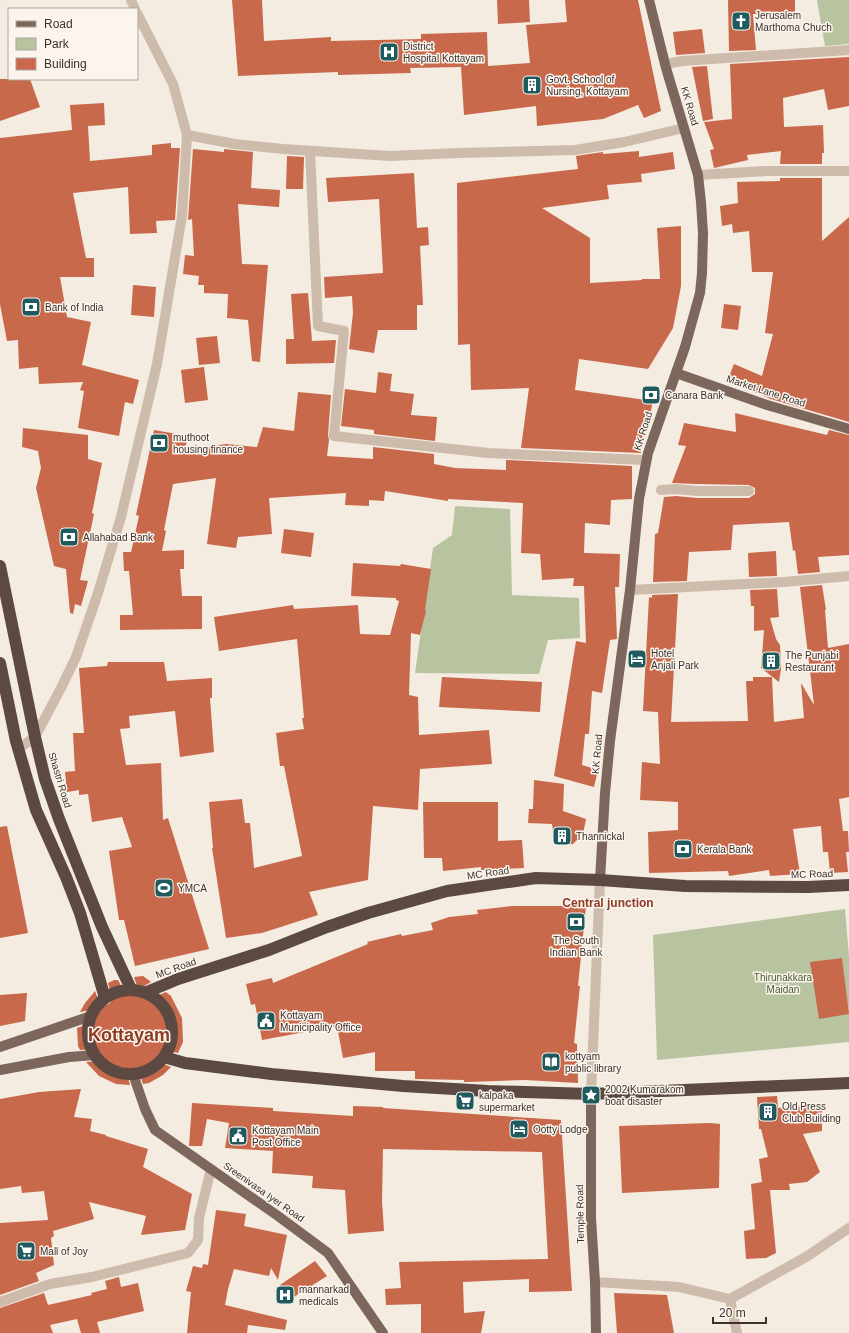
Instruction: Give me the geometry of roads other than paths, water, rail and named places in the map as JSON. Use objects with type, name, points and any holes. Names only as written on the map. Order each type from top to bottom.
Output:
[{"type":"highway","name":"Shastri Road","points":[[0,566],[45,779],[59,819],[105,934],[131,989]]},
{"type":"highway","points":[[0,663],[18,748],[36,810],[80,912],[105,998]]},
{"type":"highway","name":"MC Road","points":[[147,992],[178,979],[269,950],[327,927],[447,891],[536,878],[600,880],[685,886],[808,887],[849,884]]},
{"type":"highway","points":[[131,989],[147,992],[162,1004],[171,1020],[172,1039],[164,1056],[156,1065],[145,1071],[133,1074],[119,1072],[106,1066],[95,1055],[90,1043],[88,1030],[91,1016],[99,1003],[118,991],[131,989]]},
{"type":"highway","points":[[164,1056],[185,1063],[271,1074],[481,1091],[591,1094],[849,1082]]},
{"type":"main road","name":"KK Road","points":[[600,880],[605,793],[611,734],[630,590],[639,499],[643,476],[658,422],[693,320],[700,293],[702,273],[703,233],[698,175],[649,0]]},
{"type":"main road","name":"Market Lane Road","points":[[676,373],[767,405],[849,429]]},
{"type":"main road","points":[[0,1047],[91,1016]]},
{"type":"main road","points":[[0,1070],[70,1057],[95,1055]]},
{"type":"main road","name":"Sreenivasa Iyer Road","points":[[133,1074],[145,1109],[155,1130],[302,1233],[328,1253],[383,1333]]},
{"type":"main road","name":"Temple Road","points":[[591,1094],[591,1218],[595,1282],[596,1333]]},
{"type":"street","points":[[18,748],[35,737],[76,657],[97,596],[121,517],[157,364],[182,216],[186,135],[173,84],[138,15]]},
{"type":"street","points":[[666,64],[682,61],[849,50]]},
{"type":"street","points":[[186,135],[235,144],[283,149],[390,156],[575,150],[624,142],[684,128]]},
{"type":"street","points":[[310,151],[318,326],[344,331],[334,436],[488,453],[645,460]]},
{"type":"street","points":[[698,175],[766,171],[849,171]]},
{"type":"street","points":[[661,490],[676,488],[749,491]]},
{"type":"street","points":[[630,590],[784,582],[849,576]]},
{"type":"street","points":[[591,1094],[600,880]]},
{"type":"street","points":[[0,1302],[50,1284],[92,1277],[188,1252],[198,1240],[200,1218],[211,1169]]},
{"type":"street","points":[[595,1282],[679,1287],[730,1299],[806,1257],[849,1228]]},
{"type":"street","points":[[730,1299],[737,1333]]},
{"type":"place","name":"Jerusalem Marthoma Chuch","points":[[741,21]]},
{"type":"place","name":"District Hospital Kottayam","points":[[389,52]]},
{"type":"place","name":"Govt. School of Nursing, Kottayam","points":[[532,85]]},
{"type":"place","name":"Bank of India","points":[[31,307]]},
{"type":"place","name":"Canara Bank","points":[[651,395]]},
{"type":"place","name":"muthoot housing finance","points":[[159,443]]},
{"type":"place","name":"Allahabad Bank","points":[[69,537]]},
{"type":"place","name":"Hotel Anjali Park","points":[[637,659]]},
{"type":"place","name":"The Punjabi Restaurant","points":[[771,661]]},
{"type":"place","name":"Thannickal","points":[[562,836]]},
{"type":"place","name":"Kerala Bank","points":[[683,849]]},
{"type":"place","name":"YMCA","points":[[164,888]]},
{"type":"place","name":"The South Indian Bank","points":[[576,922]]},
{"type":"place","name":"Kottayam Municipality Office","points":[[266,1021]]},
{"type":"place","name":"kottyam public library","points":[[551,1062]]},
{"type":"place","name":"2002 Kumarakom boat disaster","points":[[591,1095]]},
{"type":"place","name":"kalpaka supermarket","points":[[465,1101]]},
{"type":"place","name":"Old Press Club Building","points":[[768,1112]]},
{"type":"place","name":"Ootty Lodge","points":[[519,1129]]},
{"type":"place","name":"Kottayam Main Post Office","points":[[238,1136]]},
{"type":"place","name":"Mall of Joy","points":[[26,1251]]},
{"type":"place","name":"mannarkad medicals","points":[[285,1295]]},
{"type":"district","name":"Central junction","points":[[608,903]]},
{"type":"district","name":"Kottayam","points":[[129,1035]]},
{"type":"park label","name":"Thirunakkara Maidan","points":[[783,982]]}]
